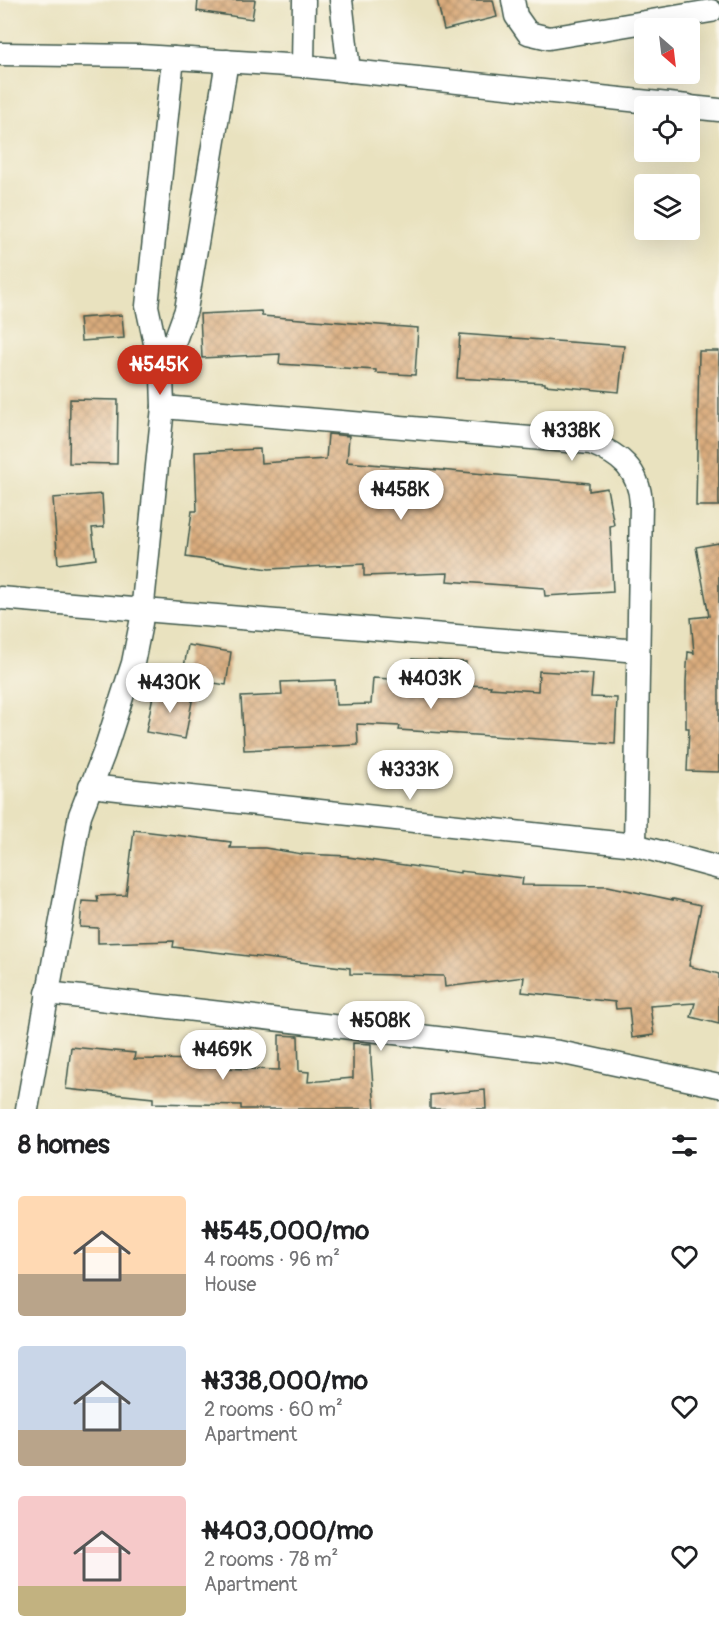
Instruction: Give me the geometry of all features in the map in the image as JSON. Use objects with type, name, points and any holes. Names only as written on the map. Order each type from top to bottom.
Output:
[{"type":"street","points":[[303,66],[304,0]]},
{"type":"street","points":[[341,0],[349,70]]},
{"type":"street","points":[[513,0],[516,16],[528,33],[549,38],[711,11]]},
{"type":"street","points":[[0,54],[173,58],[303,66],[634,101]]},
{"type":"street","points":[[27,1109],[80,815],[134,663],[143,609],[163,407],[162,376],[147,306],[173,58]]},
{"type":"street","points":[[162,376],[186,310],[227,61]]},
{"type":"street","points":[[700,108],[719,110]]},
{"type":"street","points":[[163,407],[591,443],[609,451],[624,462],[640,487],[635,845]]},
{"type":"street","points":[[0,598],[638,651]]},
{"type":"street","points":[[90,786],[635,845],[719,868]]},
{"type":"street","points":[[47,993],[559,1052],[719,1086]]},
{"type":"building","points":[[198,0],[255,0],[252,19],[197,11]]},
{"type":"building","points":[[437,0],[493,0],[497,17],[444,30]]},
{"type":"building","points":[[261,311],[262,316],[418,328],[415,375],[376,373],[376,370],[279,364],[280,354],[202,358],[200,314]]},
{"type":"building","points":[[122,315],[124,338],[81,341],[79,318]]},
{"type":"building","points":[[460,334],[624,346],[619,392],[545,385],[545,383],[457,378]]},
{"type":"building","points":[[699,351],[719,351],[719,506],[696,506]]},
{"type":"building","points":[[70,399],[118,400],[117,464],[69,463]]},
{"type":"building","points":[[328,434],[349,436],[347,462],[589,483],[589,491],[607,488],[614,525],[610,526],[613,592],[545,596],[544,588],[447,581],[448,573],[364,576],[364,564],[269,569],[186,557],[192,511],[197,511],[195,452],[260,449],[261,463],[326,459]]},
{"type":"building","points":[[102,494],[104,527],[92,528],[96,559],[58,564],[53,498]]},
{"type":"building","points":[[719,543],[719,772],[687,771],[689,728],[686,728],[686,681],[688,652],[694,653],[691,618],[709,616],[696,547]]},
{"type":"building","points":[[188,645],[231,652],[226,685],[182,678]]},
{"type":"building","points":[[412,659],[466,662],[465,685],[491,686],[490,688],[538,691],[539,671],[593,674],[591,697],[617,698],[615,744],[399,730],[400,726],[357,724],[358,745],[244,750],[241,697],[282,695],[281,682],[335,680],[336,705],[371,704],[373,678],[411,680]]},
{"type":"building","points":[[154,690],[193,696],[185,739],[146,732]]},
{"type":"building","points":[[134,830],[231,842],[230,848],[265,848],[302,854],[348,856],[460,873],[460,871],[523,878],[522,885],[608,886],[701,905],[689,966],[719,974],[719,1024],[691,1017],[695,1003],[650,1006],[654,1035],[632,1038],[629,1008],[616,1009],[615,1002],[522,992],[524,977],[445,987],[444,976],[350,974],[350,968],[173,947],[174,941],[98,943],[98,928],[80,927],[82,901],[98,902],[97,896],[126,895]]},
{"type":"building","points":[[279,1035],[298,1036],[299,1071],[309,1072],[308,1082],[353,1078],[353,1043],[371,1044],[375,1109],[241,1109],[241,1105],[153,1103],[153,1098],[66,1089],[71,1047],[135,1053],[134,1059],[221,1060],[221,1068],[279,1070]]},
{"type":"building","points":[[485,1090],[486,1109],[430,1109],[430,1095]]}]
